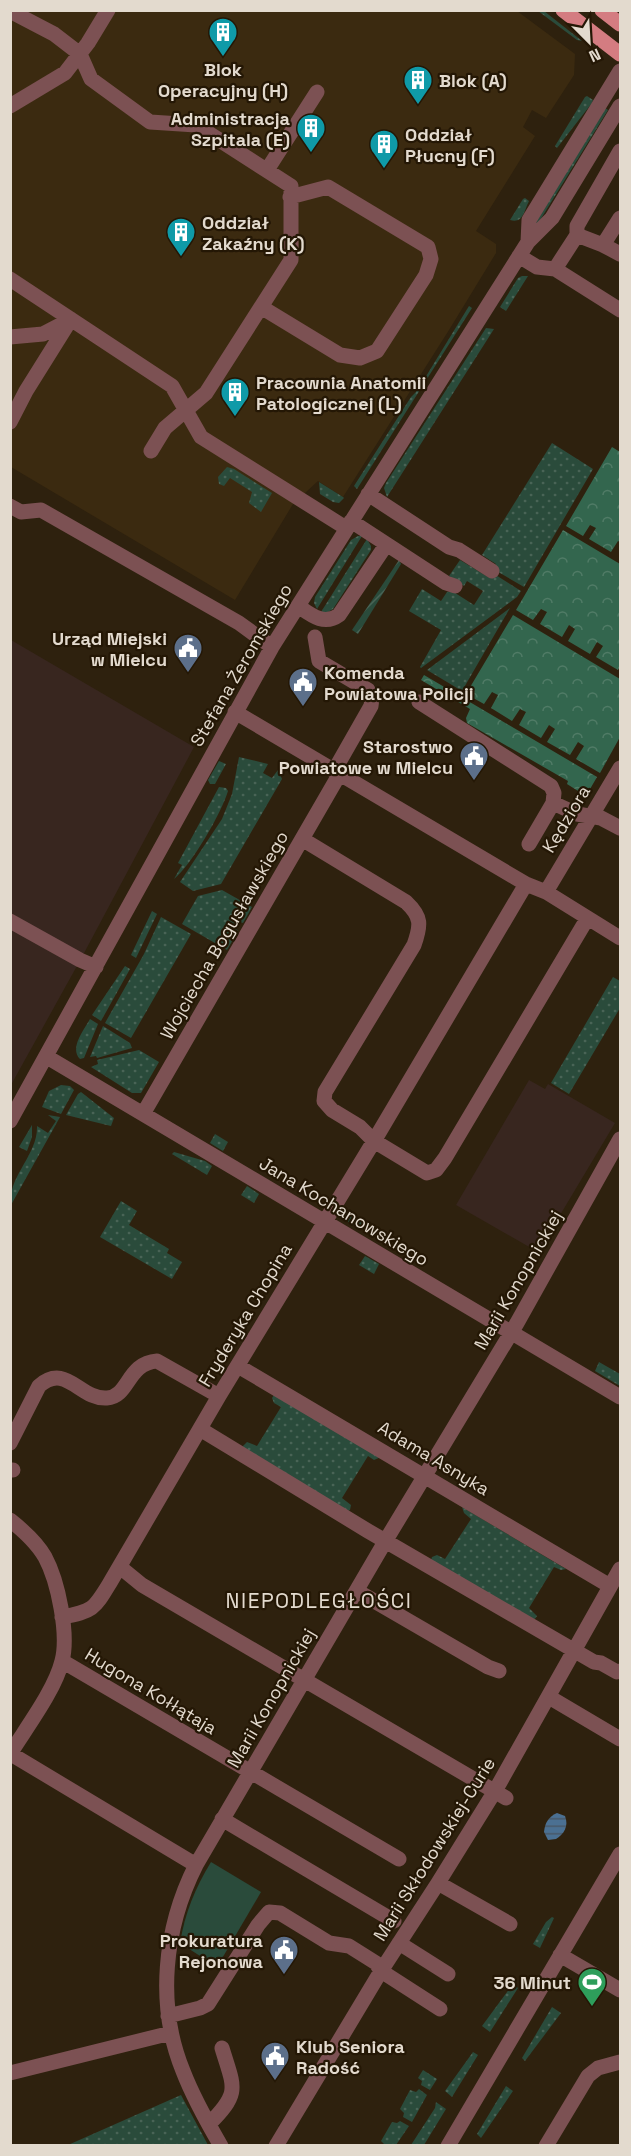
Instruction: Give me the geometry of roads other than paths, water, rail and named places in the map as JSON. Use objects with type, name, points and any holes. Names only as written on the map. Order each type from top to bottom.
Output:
[{"type":"main road","points":[[562,10],[621,54]]},
{"type":"main road","points":[[602,10],[621,24]]},
{"type":"street","points":[[10,106],[65,73],[108,10]]},
{"type":"street","points":[[10,11],[54,34],[80,54],[91,79],[150,122],[196,125],[291,186],[291,261],[206,393],[165,428],[151,451]]},
{"type":"street","name":"Stefana Żeromskiego","points":[[528,242],[529,220],[621,71]]},
{"type":"street","points":[[267,170],[317,92]]},
{"type":"street","name":"Stefana Żeromskiego","points":[[10,1121],[47,1058],[272,647],[528,242],[552,218],[621,106]]},
{"type":"street","points":[[555,269],[577,235],[577,226],[621,151]]},
{"type":"street","points":[[261,308],[340,355],[360,358],[377,351],[426,275],[430,259],[428,247],[328,187],[290,197]]},
{"type":"street","points":[[603,244],[621,218]]},
{"type":"street","points":[[577,235],[603,244],[621,255]]},
{"type":"street","points":[[519,256],[537,267],[555,269],[621,310]]},
{"type":"street","points":[[10,279],[172,386],[201,437],[386,545],[446,583],[455,586]]},
{"type":"street","points":[[10,337],[43,334],[71,319]]},
{"type":"street","points":[[10,422],[26,391],[71,319]]},
{"type":"street","points":[[368,494],[449,547],[459,550],[492,571]]},
{"type":"street","points":[[10,506],[21,512],[41,510],[239,623],[272,647]]},
{"type":"street","points":[[298,606],[324,620],[332,620],[339,615],[386,545]]},
{"type":"street","name":"Wojciecha Bogusławskiego","points":[[143,1114],[302,839],[371,706],[372,698],[368,690],[319,661],[316,655],[315,638]]},
{"type":"street","points":[[419,702],[551,786],[554,794],[553,803],[528,844]]},
{"type":"street","points":[[235,712],[526,884],[546,892],[621,938]]},
{"type":"street","name":"Kędziora","points":[[546,892],[620,768]]},
{"type":"street","points":[[553,803],[577,814],[602,818],[621,828]]},
{"type":"street","points":[[302,839],[406,902],[415,910],[419,918],[419,930],[414,945],[325,1092],[324,1101],[326,1105],[360,1127],[374,1141],[427,1173],[436,1170],[587,919]]},
{"type":"street","name":"Fryderyka Chopina","points":[[62,1617],[90,1610],[97,1604],[526,884]]},
{"type":"street","points":[[10,921],[96,967]]},
{"type":"street","name":"Jana Kochanowskiego","points":[[47,1058],[621,1397]]},
{"type":"street","name":"Marii Konopnickiej","points":[[221,2145],[183,2072],[168,2016],[168,1945],[182,1892],[195,1865],[301,1683],[618,1149]]},
{"type":"street","points":[[10,1443],[39,1386],[54,1377],[65,1379],[90,1395],[109,1398],[118,1395],[140,1366],[157,1361],[219,1396]]},
{"type":"street","name":"Adama Asnyka","points":[[237,1366],[610,1586]]},
{"type":"street","points":[[200,1429],[594,1662],[601,1663],[617,1672],[621,1671]]},
{"type":"street","points":[[10,1520],[29,1537],[46,1559],[57,1589],[63,1631],[62,1661],[51,1687],[11,1754],[195,1865]]},
{"type":"street","name":"Marii Skłodowskiej-Curie","points":[[276,2145],[381,1971],[438,1883],[500,1795],[574,1650],[621,1569]]},
{"type":"street","points":[[117,1572],[301,1683],[500,1795]]},
{"type":"street","points":[[357,1591],[488,1667],[499,1671]]},
{"type":"street","name":"Hugona Kołłątaja","points":[[62,1661],[399,1859]]},
{"type":"street","points":[[549,1697],[620,1739]]},
{"type":"street","points":[[222,1819],[394,1921]]},
{"type":"street","points":[[448,2145],[621,1854]]},
{"type":"street","points":[[438,1883],[510,1924]]},
{"type":"street","points":[[168,2016],[208,2004],[258,1925],[269,1912],[280,1913],[329,1943],[349,1946],[375,1963],[381,1971],[440,2009]]},
{"type":"street","points":[[399,1943],[448,1974]]},
{"type":"street","points":[[560,1955],[621,1990]]},
{"type":"street","points":[[10,2073],[171,2033]]},
{"type":"street","points":[[209,2124],[231,2097],[234,2087],[222,2048]]},
{"type":"street","points":[[546,2145],[588,2076],[598,2068],[621,2061]]},
{"type":"water","points":[[557,1813],[565,1816],[566,1826],[559,1837],[548,1840],[544,1832],[545,1826],[549,1818]]},
{"type":"place","name":"Blok Operacyjny (H)","points":[[223,58]]},
{"type":"place","name":"Blok (A)","points":[[418,106]]},
{"type":"place","name":"Administracja Szpitala (E)","points":[[311,154]]},
{"type":"place","name":"Oddział Płucny (F)","points":[[384,170]]},
{"type":"place","name":"Oddział Zakaźny (K)","points":[[181,258]]},
{"type":"place","name":"Pracownia Anatomii Patologicznej (L)","points":[[235,418]]},
{"type":"place","name":"Urząd Miejski w Mielcu","points":[[188,674]]},
{"type":"place","name":"Komenda Powiatowa Policji","points":[[303,708]]},
{"type":"place","name":"Starostwo Powiatowe w Mielcu","points":[[474,782]]},
{"type":"place","name":"Prokuratura Rejonowa","points":[[284,1976]]},
{"type":"place","name":"36 Minut","points":[[592,2008]]},
{"type":"place","name":"Klub Seniora Radość","points":[[275,2082]]},
{"type":"district","name":"NIEPODLEGŁOŚCI","points":[[319,1600]]}]
